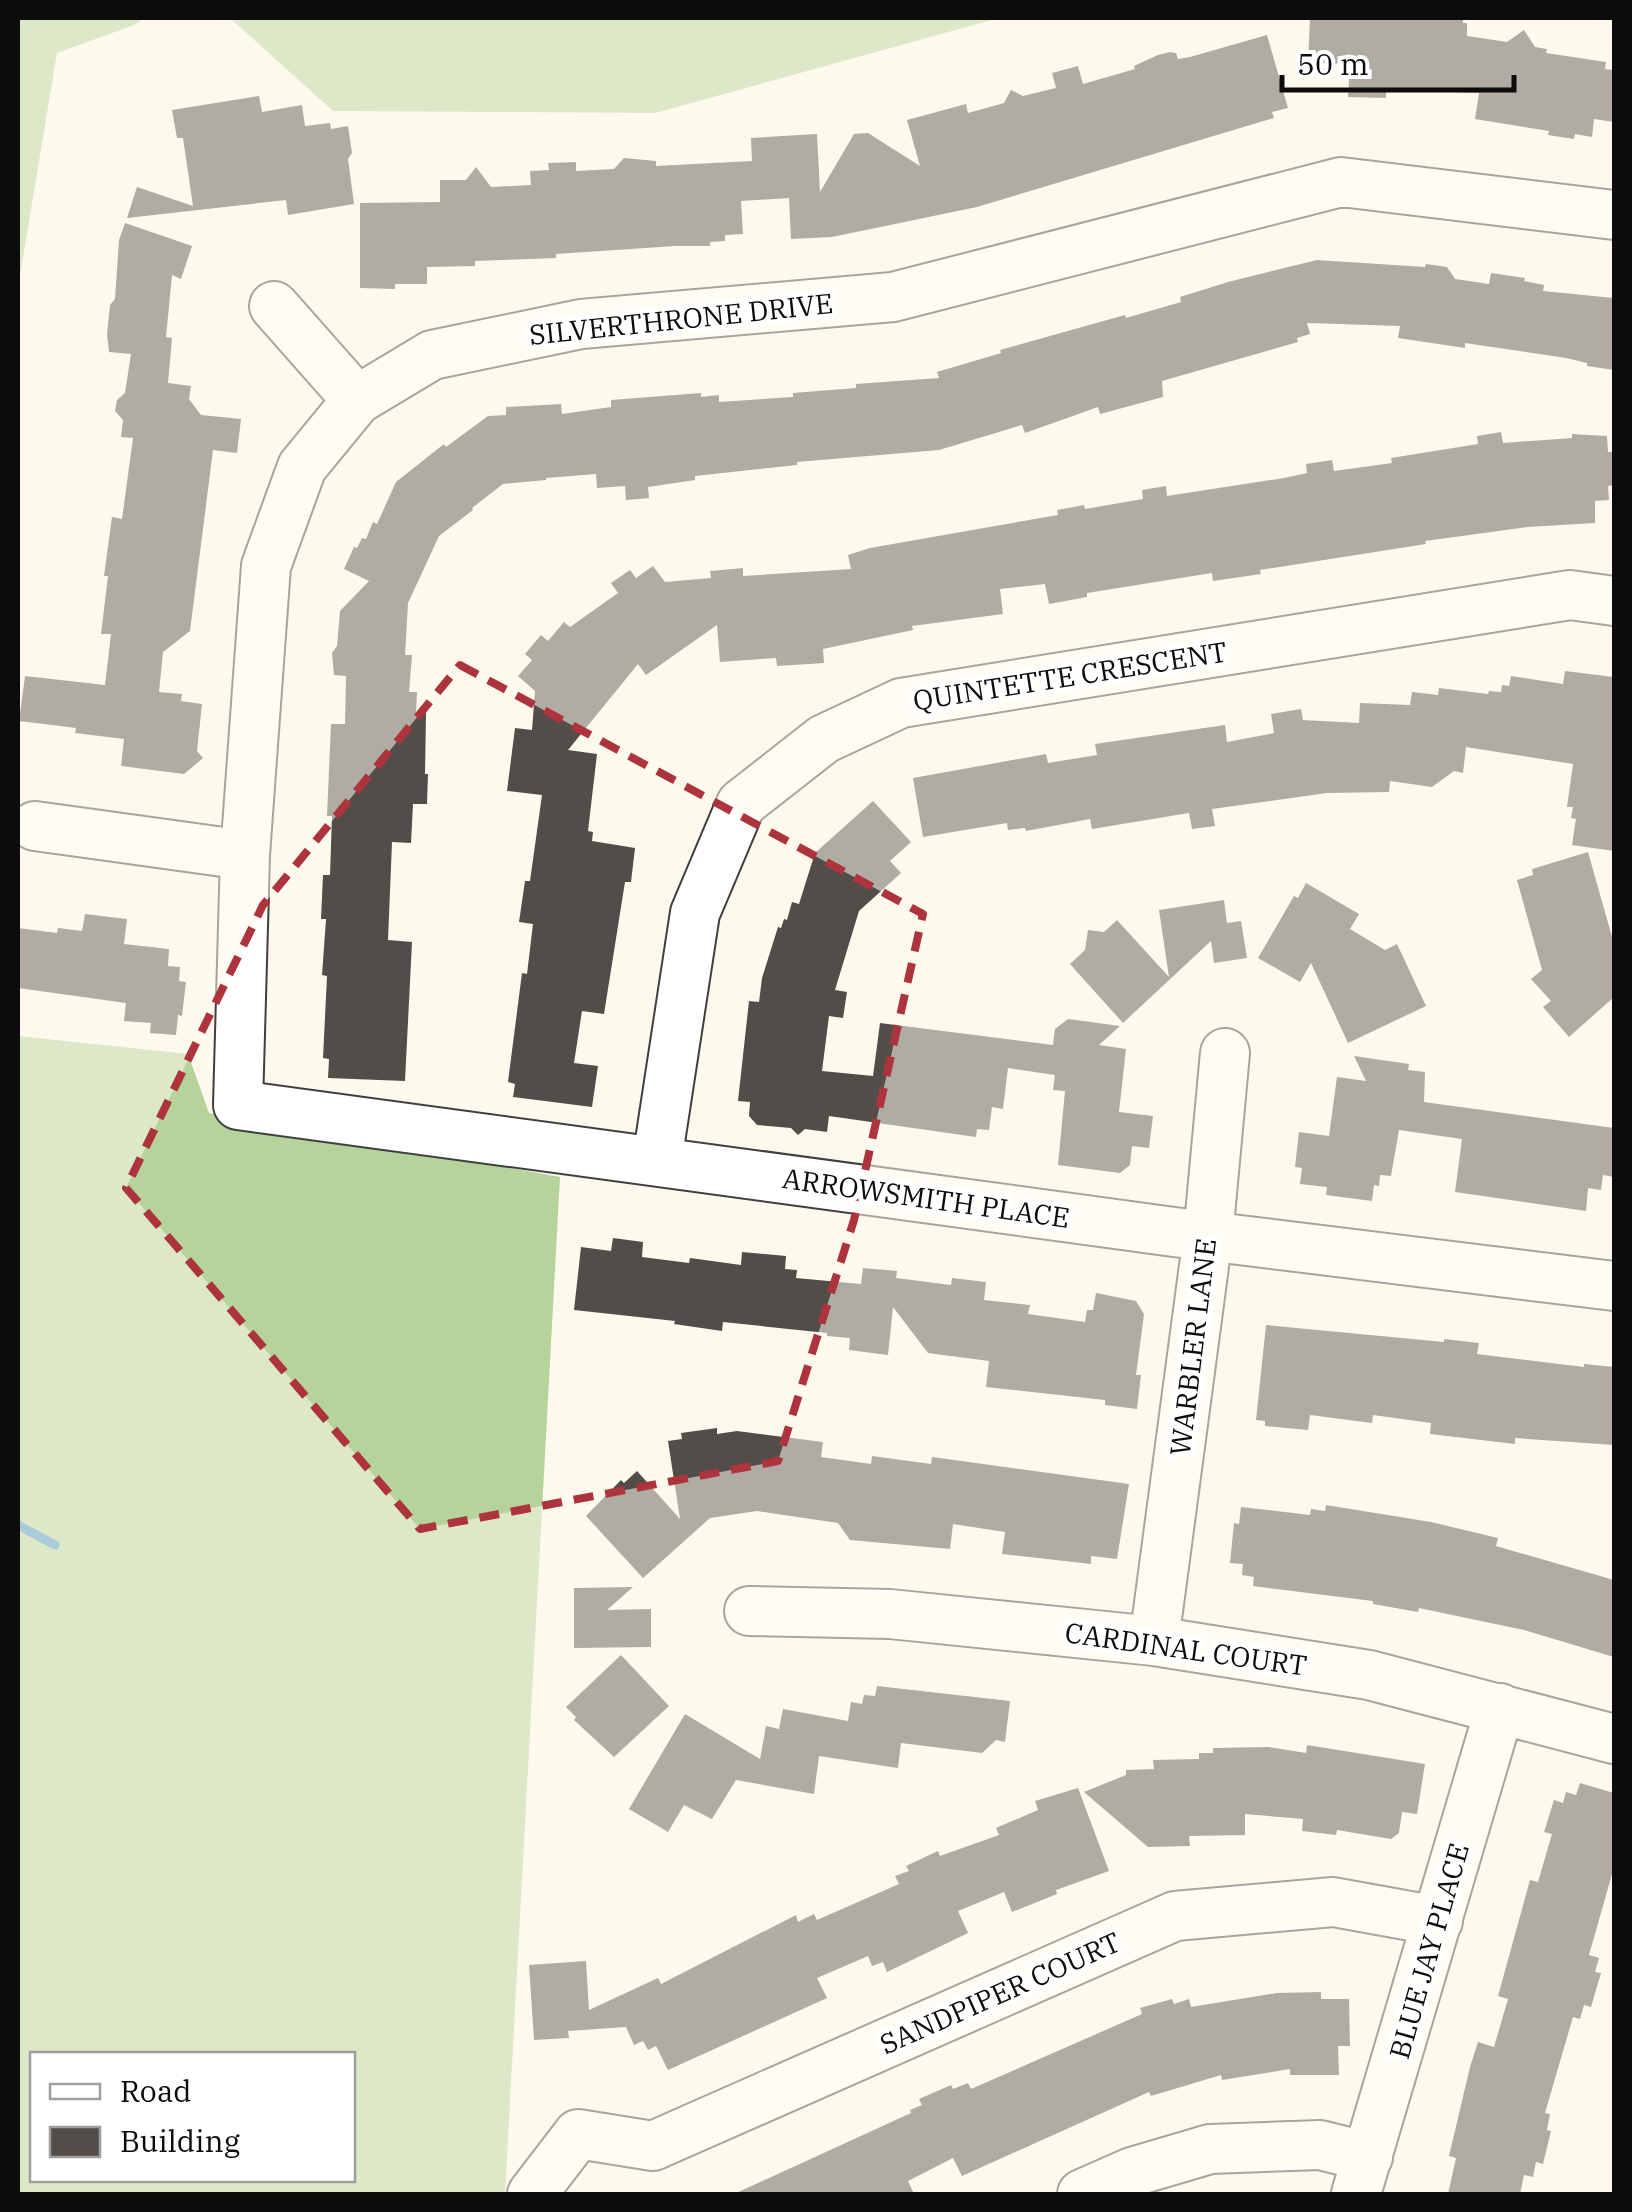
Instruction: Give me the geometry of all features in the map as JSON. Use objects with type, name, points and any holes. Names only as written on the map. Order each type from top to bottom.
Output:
[{"type":"street","name":"SILVERTHRONE DRIVE","points":[[238,1105],[245,855],[266,566],[302,468],[357,400],[432,354],[581,324],[893,297],[1341,182],[1614,215]]},
{"type":"street","points":[[274,306],[357,400]]},
{"type":"street","name":"QUINTETTE CRESCENT","points":[[657,1162],[695,913],[741,804],[824,739],[901,703],[1570,595],[1614,600]]},
{"type":"street","points":[[35,826],[245,855]]},
{"type":"street","name":"WARBLER LANE","points":[[1154,1642],[1208,1236],[1224,1052]]},
{"type":"street","name":"ARROWSMITH PLACE","points":[[238,1105],[1208,1236],[1614,1286]]},
{"type":"street","name":"CARDINAL COURT","points":[[750,1611],[890,1614],[1154,1642],[1369,1675],[1614,1740]]},
{"type":"street","name":"BLUE JAY PLACE","points":[[1362,2176],[1500,1708]]},
{"type":"street","name":"SANDPIPER COURT","points":[[532,2194],[578,2134],[654,2146],[1175,1916],[1333,1902],[1438,1921]]},
{"type":"street","points":[[1082,2194],[1132,2172],[1210,2149],[1320,2145],[1362,2176]]},
{"type":"highlighted area","points":[[460,665],[923,914],[854,1220],[778,1461],[420,1529],[126,1188],[263,905]]},
{"type":"green space","points":[[18,18],[145,18],[57,53],[18,288]]},
{"type":"green space","points":[[230,18],[999,18],[655,113],[333,111]]},
{"type":"green space","points":[[18,1036],[188,1054],[209,1113],[560,1177],[505,2194],[18,2194]]},
{"type":"building","points":[[1310,18],[1463,18],[1467,36],[1507,42],[1524,30],[1535,47],[1547,49],[1546,53],[1606,62],[1605,69],[1614,70],[1614,122],[1594,119],[1592,137],[1575,134],[1574,139],[1475,119],[1479,93],[1386,90],[1386,98],[1348,97],[1350,64],[1308,63]]},
{"type":"building","points":[[1267,35],[1288,108],[1272,112],[1274,118],[977,207],[832,237],[791,239],[789,198],[741,201],[743,234],[725,235],[725,241],[710,242],[710,246],[475,261],[475,266],[427,267],[427,284],[395,284],[395,289],[360,288],[360,203],[440,202],[440,180],[466,180],[476,167],[491,187],[531,185],[530,171],[549,170],[548,163],[576,162],[576,171],[614,169],[624,158],[656,161],[656,166],[752,161],[751,138],[817,134],[820,192],[854,134],[868,133],[920,166],[907,120],[966,104],[968,113],[1004,103],[1011,90],[1023,96],[1056,88],[1052,73],[1078,66],[1083,84],[1135,69],[1134,66],[1158,55],[1170,52],[1176,53],[1178,59],[1190,57]]},
{"type":"building","points":[[259,96],[262,112],[302,105],[305,126],[348,126],[354,204],[288,215],[286,200],[127,218],[137,187],[193,206],[183,138],[177,138],[172,110]]},
{"type":"building","points":[[125,223],[192,246],[181,279],[172,275],[166,337],[172,338],[168,383],[191,386],[189,399],[201,415],[241,419],[237,453],[213,450],[190,631],[163,652],[159,692],[182,694],[181,701],[202,704],[197,751],[203,758],[184,774],[121,766],[124,739],[19,721],[25,676],[105,685],[111,634],[101,634],[108,576],[104,576],[112,517],[122,519],[133,438],[121,437],[123,420],[115,411],[117,400],[125,393],[131,354],[109,352],[107,334],[110,305],[115,299],[119,240]]},
{"type":"building","points":[[1317,260],[1425,267],[1426,264],[1447,267],[1455,279],[1489,284],[1491,273],[1525,278],[1524,281],[1544,285],[1543,291],[1614,298],[1614,370],[1566,358],[1465,343],[1465,348],[1398,338],[1400,326],[1307,323],[1310,334],[1297,338],[1298,342],[1162,381],[1163,397],[1100,414],[1098,407],[1025,433],[1022,425],[939,450],[797,462],[695,476],[695,480],[648,487],[649,498],[626,500],[625,486],[597,488],[596,474],[546,478],[503,484],[472,508],[439,536],[408,603],[405,655],[412,655],[409,692],[417,692],[416,713],[426,713],[428,774],[427,804],[413,804],[411,843],[392,842],[388,940],[412,942],[405,1081],[328,1078],[329,1059],[323,1058],[326,919],[321,919],[323,875],[330,875],[332,816],[327,816],[331,724],[345,724],[346,676],[334,675],[332,653],[337,646],[340,611],[369,581],[344,569],[354,547],[362,538],[366,539],[373,522],[377,524],[396,482],[488,416],[506,415],[506,407],[561,404],[562,414],[611,407],[611,400],[701,393],[701,397],[719,395],[719,402],[793,397],[793,393],[856,388],[856,384],[939,378],[937,372],[1001,353],[1000,350],[1125,315],[1126,318],[1181,302],[1180,297],[1228,282]]},
{"type":"building","points":[[1501,432],[1503,443],[1572,438],[1572,434],[1607,436],[1608,452],[1614,452],[1614,485],[1608,486],[1609,500],[1595,501],[1595,523],[1528,527],[1425,541],[1426,544],[1260,570],[1261,574],[1213,581],[1212,573],[1087,593],[1087,597],[1049,604],[1045,584],[1000,589],[1003,614],[912,626],[913,630],[823,649],[824,663],[777,666],[776,658],[720,662],[717,625],[646,675],[638,664],[568,750],[597,754],[588,831],[593,832],[592,841],[635,848],[631,882],[625,882],[604,1014],[582,1011],[574,1063],[598,1066],[592,1107],[513,1097],[515,1084],[508,1082],[522,973],[527,974],[533,924],[519,922],[525,881],[530,881],[542,795],[507,791],[515,728],[532,730],[535,691],[518,676],[532,660],[525,654],[541,635],[548,641],[564,622],[570,627],[618,593],[611,583],[630,570],[636,578],[653,566],[665,582],[711,578],[710,571],[743,568],[743,576],[851,569],[848,555],[870,548],[1058,515],[1057,510],[1084,505],[1085,509],[1143,499],[1142,490],[1166,486],[1167,496],[1284,478],[1307,473],[1306,464],[1332,460],[1334,471],[1392,463],[1391,458],[1478,444],[1477,436]]},
{"type":"building","points":[[1565,671],[1614,677],[1614,851],[1572,845],[1576,819],[1571,818],[1573,807],[1567,807],[1573,764],[1466,747],[1463,773],[1454,771],[1432,787],[1390,781],[1389,792],[1327,793],[1212,809],[1215,826],[1192,829],[1189,813],[1092,829],[1090,819],[1026,831],[1008,830],[1007,823],[923,837],[913,778],[1046,754],[1048,763],[1097,755],[1095,744],[1225,725],[1227,742],[1274,733],[1271,714],[1301,709],[1303,720],[1359,723],[1360,703],[1410,705],[1412,692],[1438,695],[1439,688],[1501,692],[1502,685],[1509,686],[1511,676],[1563,684]]},
{"type":"building","points":[[873,801],[911,842],[890,861],[901,873],[859,911],[835,990],[847,992],[843,1018],[829,1016],[822,1071],[873,1076],[880,1023],[1053,1045],[1055,1029],[1068,1019],[1120,1026],[1099,1045],[1126,1049],[1119,1112],[1153,1116],[1149,1148],[1132,1146],[1130,1165],[1120,1173],[1058,1165],[1065,1091],[1053,1090],[1055,1075],[1008,1068],[1003,1109],[992,1107],[989,1130],[977,1129],[976,1137],[829,1116],[827,1132],[805,1129],[798,1135],[791,1128],[757,1125],[749,1116],[750,1102],[738,1101],[749,1001],[759,1002],[778,927],[787,920],[792,902],[799,904],[815,853]]},
{"type":"building","points":[[1588,852],[1614,944],[1614,997],[1569,1037],[1543,1007],[1551,1001],[1531,979],[1542,970],[1517,880],[1533,875],[1532,869]]},
{"type":"building","points":[[1306,883],[1359,914],[1350,929],[1385,950],[1397,944],[1426,1006],[1348,1043],[1311,963],[1300,982],[1258,958],[1294,896],[1298,898]]},
{"type":"building","points":[[1224,900],[1227,923],[1241,921],[1247,958],[1214,963],[1211,941],[1123,1023],[1070,964],[1085,950],[1088,930],[1104,932],[1117,920],[1169,977],[1159,910]]},
{"type":"building","points":[[85,914],[127,919],[124,944],[169,949],[168,966],[180,967],[179,981],[186,982],[176,1035],[150,1033],[151,1023],[124,1021],[126,1003],[18,988],[18,928],[57,933],[58,928],[82,931]]},
{"type":"building","points":[[1354,1056],[1409,1064],[1408,1070],[1425,1072],[1424,1102],[1614,1128],[1614,1177],[1603,1175],[1601,1190],[1588,1188],[1586,1211],[1455,1192],[1462,1139],[1399,1130],[1391,1176],[1380,1175],[1372,1201],[1326,1195],[1327,1187],[1300,1184],[1302,1168],[1295,1167],[1299,1132],[1329,1136],[1337,1077],[1366,1081]]},
{"type":"building","points":[[613,1238],[643,1242],[642,1257],[689,1263],[690,1258],[741,1265],[742,1252],[786,1256],[785,1269],[797,1270],[796,1278],[861,1284],[863,1268],[897,1271],[896,1278],[951,1285],[952,1278],[986,1282],[984,1300],[1030,1305],[1028,1314],[1085,1322],[1087,1310],[1093,1310],[1096,1293],[1136,1301],[1144,1314],[1136,1375],[1141,1375],[1137,1409],[1105,1405],[1105,1400],[986,1387],[989,1361],[928,1353],[893,1307],[888,1355],[849,1350],[850,1338],[827,1333],[723,1322],[722,1331],[674,1324],[675,1321],[574,1310],[581,1247],[611,1251]]},
{"type":"building","points":[[1266,1325],[1479,1343],[1477,1354],[1614,1367],[1614,1445],[1515,1438],[1515,1444],[1430,1434],[1431,1423],[1373,1415],[1372,1423],[1310,1415],[1308,1430],[1265,1426],[1265,1421],[1256,1420]]},
{"type":"building","points":[[717,1428],[717,1434],[737,1431],[823,1442],[821,1457],[871,1464],[872,1456],[931,1464],[932,1457],[1129,1484],[1117,1559],[1091,1556],[1091,1564],[1002,1554],[1005,1532],[953,1524],[950,1549],[850,1540],[838,1523],[757,1511],[710,1518],[643,1578],[586,1516],[621,1480],[624,1483],[637,1471],[680,1519],[668,1441],[682,1439],[681,1433]]},
{"type":"building","points":[[1326,1505],[1431,1522],[1498,1538],[1496,1546],[1614,1580],[1614,1657],[1524,1630],[1419,1608],[1418,1612],[1373,1601],[1253,1586],[1254,1577],[1242,1575],[1243,1564],[1230,1563],[1234,1523],[1239,1524],[1241,1507],[1310,1515],[1311,1509],[1325,1511]]},
{"type":"building","points":[[633,1587],[607,1610],[651,1609],[651,1647],[574,1648],[574,1588]]},
{"type":"building","points":[[621,1655],[669,1706],[614,1757],[574,1720],[576,1717],[566,1707]]},
{"type":"building","points":[[877,1686],[1010,1701],[1005,1742],[996,1740],[982,1753],[901,1743],[898,1768],[819,1756],[814,1794],[736,1780],[712,1819],[684,1805],[668,1832],[629,1809],[685,1714],[760,1759],[766,1726],[779,1729],[783,1709],[848,1721],[851,1702],[862,1704],[864,1695],[875,1696]]},
{"type":"building","points":[[1307,1745],[1425,1764],[1417,1814],[1402,1812],[1399,1833],[1391,1839],[1337,1830],[1336,1835],[1302,1831],[1303,1819],[1245,1814],[1245,1835],[1189,1836],[1190,1846],[1148,1847],[1084,1792],[1126,1775],[1126,1770],[1154,1769],[1153,1760],[1199,1759],[1199,1753],[1213,1753],[1213,1748],[1269,1747],[1306,1753]]},
{"type":"building","points":[[1580,1783],[1614,1793],[1614,1867],[1589,1955],[1599,1958],[1595,1972],[1601,1973],[1591,2007],[1584,2005],[1580,2019],[1573,2017],[1545,2113],[1550,2114],[1547,2130],[1551,2131],[1543,2164],[1536,2162],[1533,2177],[1524,2175],[1520,2194],[1448,2194],[1456,2158],[1449,2156],[1470,2067],[1478,2042],[1494,2047],[1508,1999],[1498,1996],[1530,1880],[1538,1882],[1552,1834],[1544,1832],[1554,1800],[1563,1803],[1566,1792],[1576,1795]]},
{"type":"building","points":[[1078,1788],[1109,1871],[1056,1890],[1057,1894],[1012,1912],[1004,1892],[958,1911],[968,1933],[887,1972],[883,1962],[872,1966],[868,1956],[817,1978],[827,1998],[668,2070],[656,2046],[648,2050],[643,2041],[634,2045],[626,2027],[568,2031],[569,2038],[534,2040],[529,1965],[586,1961],[589,2010],[658,1978],[661,1984],[796,1915],[798,1922],[814,1914],[817,1920],[899,1884],[895,1876],[909,1871],[906,1866],[938,1851],[940,1856],[999,1835],[996,1828],[1038,1810],[1035,1801]]},
{"type":"building","points":[[1321,1992],[1321,1999],[1349,1999],[1350,2046],[1338,2046],[1339,2075],[1290,2075],[1290,2069],[1222,2080],[1221,2075],[1151,2096],[1149,2092],[962,2176],[953,2158],[908,2181],[914,2194],[734,2194],[911,2113],[910,2110],[922,2105],[919,2099],[951,2085],[953,2089],[968,2083],[971,2089],[1142,2014],[1140,2008],[1172,1999],[1174,2004],[1189,1999],[1191,2007],[1277,1993]]},
{"type":"waterway","points":[[18,1525],[55,1545]]}]
